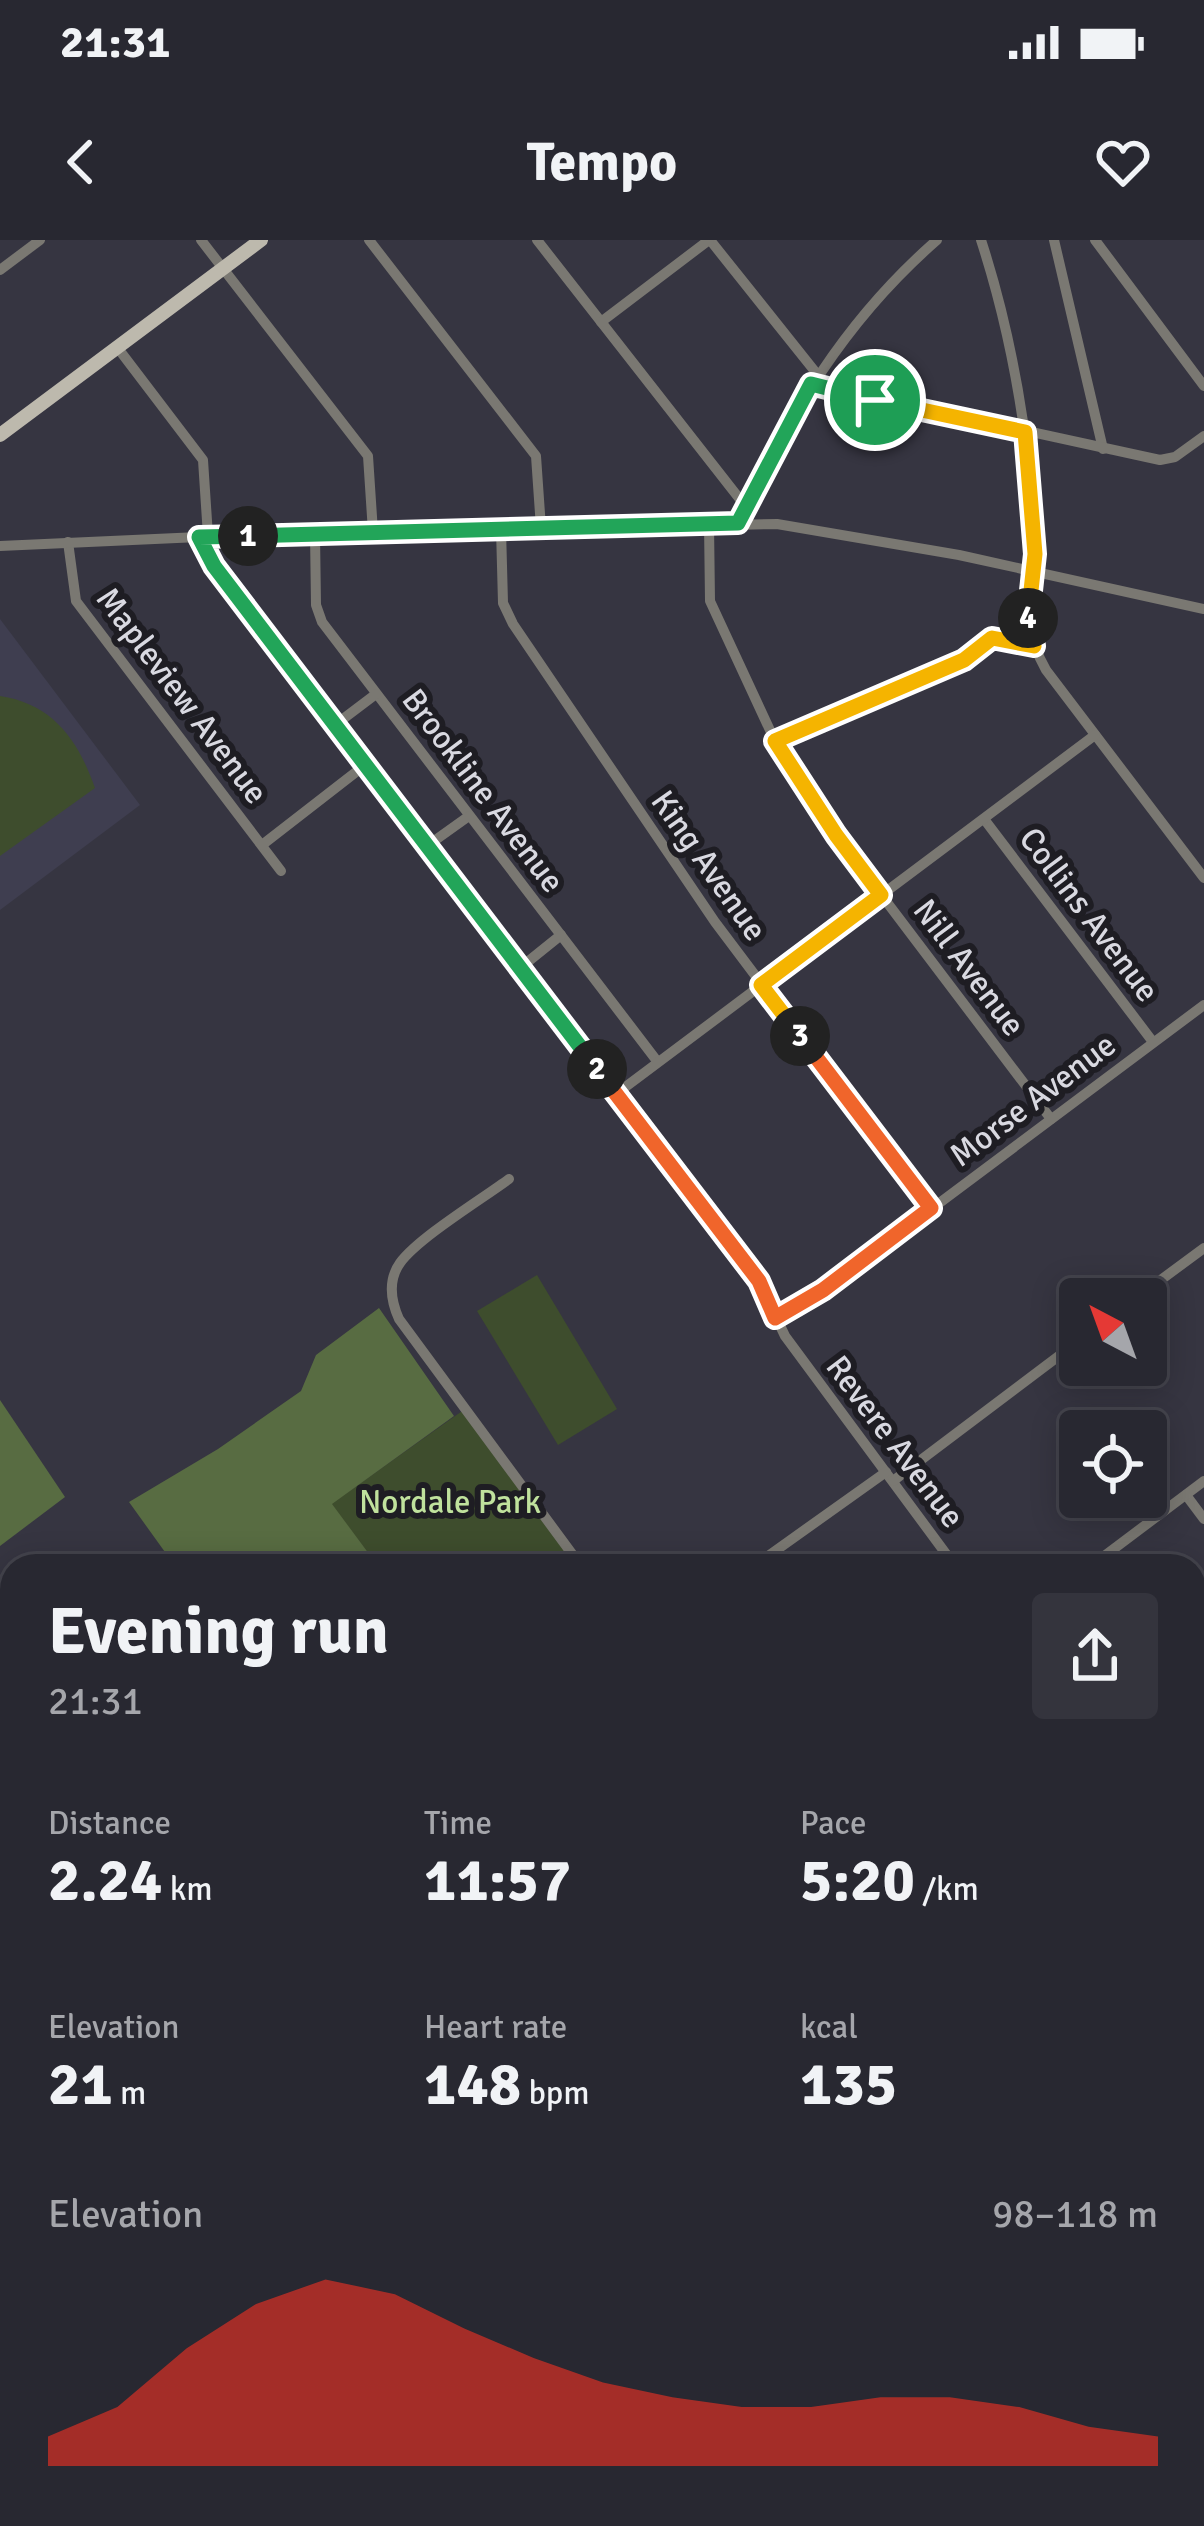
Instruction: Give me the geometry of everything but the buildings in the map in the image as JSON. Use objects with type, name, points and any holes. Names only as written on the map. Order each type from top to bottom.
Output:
[{"type":"main road","points":[[0,435],[261,240]]},
{"type":"street","points":[[0,270],[40,240]]},
{"type":"street","points":[[202,240],[368,456],[373,532]]},
{"type":"street","points":[[369,240],[536,456],[541,528]]},
{"type":"street","points":[[537,240],[746,507]]},
{"type":"street","points":[[601,322],[710,240],[814,379],[1025,432],[1167,460],[1204,436]]},
{"type":"street","points":[[738,523],[814,379],[863,314],[937,240]]},
{"type":"street","points":[[981,240],[1005,328],[1025,432],[1034,572],[1028,616],[1034,646],[1046,670],[1204,878]]},
{"type":"street","points":[[1054,240],[1103,449]]},
{"type":"street","points":[[1095,240],[1204,386]]},
{"type":"street","name":"Revere Avenue","points":[[117,347],[203,460],[203,537],[214,566],[759,1281],[775,1318],[946,1554]]},
{"type":"street","points":[[0,546],[738,523],[828,532],[1204,609]]},
{"type":"street","name":"Nill Avenue","points":[[710,524],[710,601],[775,741],[836,835],[1051,1119]]},
{"type":"street","name":"King Avenue","points":[[501,529],[505,611],[761,985],[931,1208]]},
{"type":"street","name":"Brookline Avenue","points":[[315,534],[318,614],[658,1061]]},
{"type":"street","name":"Mapleview Avenue","points":[[68,542],[76,601],[281,871]]},
{"type":"street","points":[[775,741],[964,660],[992,638],[1034,646]]},
{"type":"street","points":[[334,725],[376,694]]},
{"type":"street","points":[[616,1094],[1095,735]]},
{"type":"street","points":[[262,844],[365,765]]},
{"type":"street","points":[[428,846],[469,816]]},
{"type":"street","name":"Collins Avenue","points":[[984,819],[1153,1042]]},
{"type":"street","points":[[520,968],[561,935]]},
{"type":"street","name":"Morse Avenue","points":[[775,1318],[823,1290],[1204,1005]]},
{"type":"street","points":[[509,1179],[409,1254],[394,1276],[392,1299],[399,1319],[572,1554]]},
{"type":"street","points":[[1163,1278],[1204,1248]]},
{"type":"street","points":[[772,1554],[1059,1355]]},
{"type":"street","points":[[1107,1554],[1204,1481]]},
{"type":"street","points":[[1186,1495],[1204,1519]]},
{"type":"shaded area","points":[[0,619],[140,805],[0,910]]},
{"type":"green space","points":[[0,696],[35,707],[61,727],[95,788],[0,856]]},
{"type":"green space","points":[[537,1275],[617,1409],[558,1445],[477,1311]]},
{"type":"green space","points":[[379,1308],[454,1416],[332,1504],[369,1554],[166,1554],[129,1502],[218,1449],[301,1391],[316,1355]]},
{"type":"green space","points":[[0,1400],[65,1497],[0,1546]]},
{"type":"green space","name":"Nordale Park","points":[[465,1409],[570,1554],[369,1554],[331,1504]]},
{"type":"route","points":[[811,384],[875,400],[1025,432],[1035,554],[1028,600],[1034,646],[992,638],[964,660],[775,741],[881,895],[761,985],[931,1208],[823,1290],[775,1318],[759,1281],[214,566],[199,537],[738,523],[811,384]]}]
